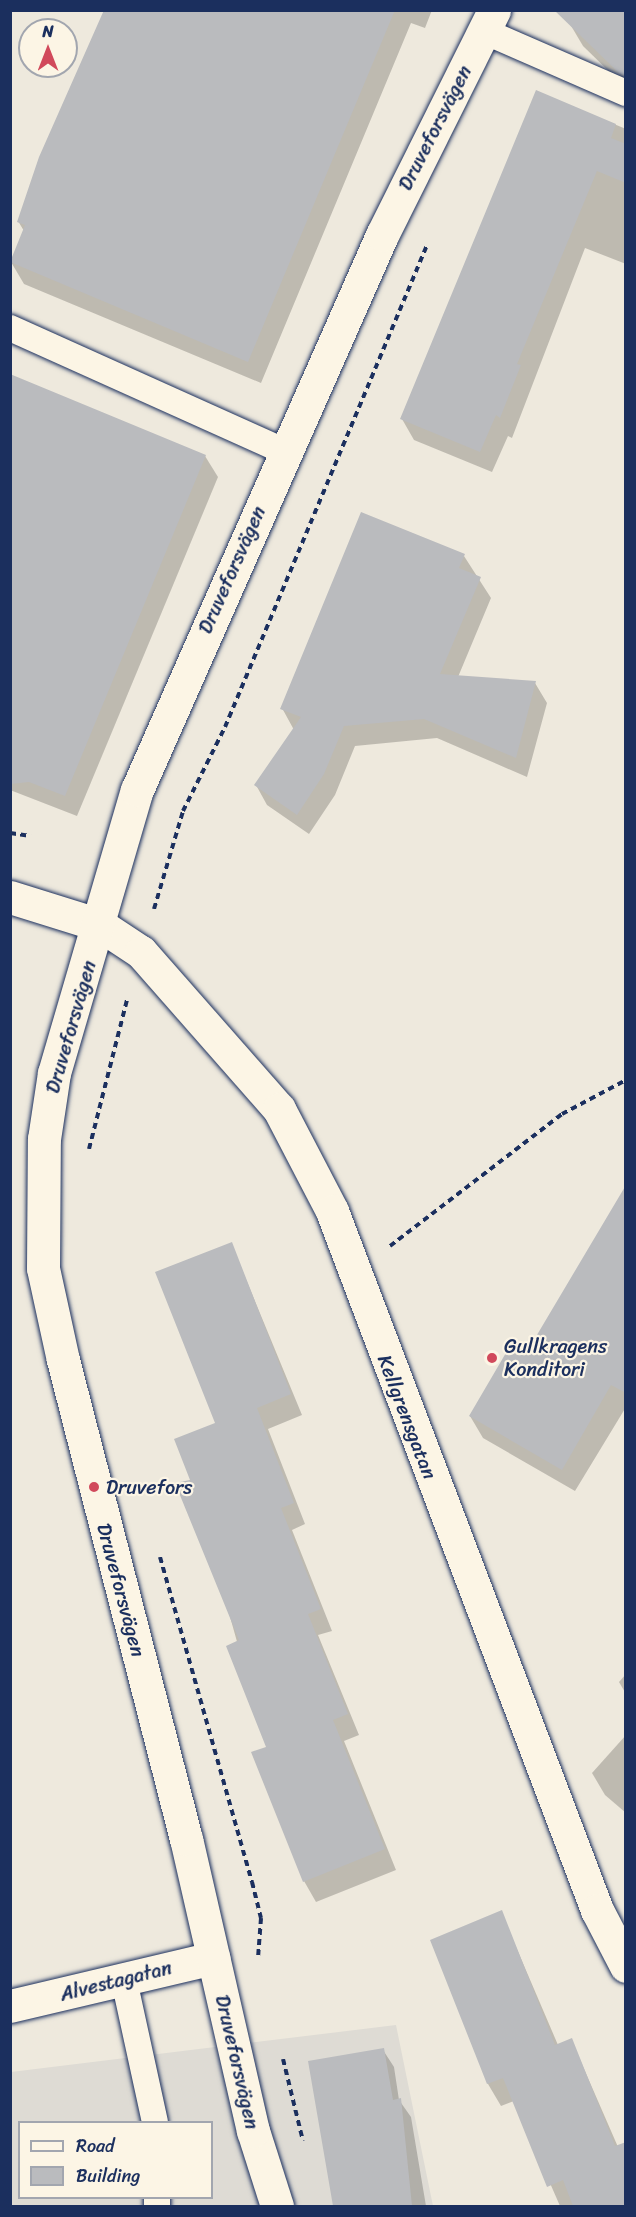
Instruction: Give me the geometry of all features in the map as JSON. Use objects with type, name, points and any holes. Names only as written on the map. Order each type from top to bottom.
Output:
[{"type":"street","name":"Druveforsvägen","points":[[277,2206],[253,2130],[213,1958],[43,1268],[44,1139],[54,1073],[100,925],[137,790],[284,451],[382,235],[489,21]]},
{"type":"street","name":"Kellgrensgatan","points":[[10,897],[100,925],[141,952],[279,1109],[332,1211],[597,1910],[626,1966]]},
{"type":"street","name":"Alvestagatan","points":[[15,2005],[213,1958]]},
{"type":"lane","points":[[489,21],[626,93]]},
{"type":"lane","points":[[10,327],[284,451]]},
{"type":"lane","points":[[124,1980],[155,2121]]},
{"type":"path","points":[[10,833],[31,836]]},
{"type":"path","points":[[355,1276],[562,1114],[626,1080]]},
{"type":"shaded area","points":[[396,2025],[433,2206],[11,2206],[11,2072]]},
{"type":"building","points":[[104,10],[395,10],[248,362],[10,262],[25,225],[17,222],[39,157],[74,78],[78,78],[78,69]]},
{"type":"building","points":[[554,10],[626,10],[626,76],[619,73]]},
{"type":"building","points":[[536,90],[616,124],[611,138],[626,144],[626,183],[597,171],[517,364],[521,365],[500,418],[496,415],[480,452],[400,419]]},
{"type":"building","points":[[10,374],[206,455],[65,796],[29,782],[10,784]]},
{"type":"building","points":[[361,512],[465,554],[459,568],[481,577],[440,674],[536,681],[516,758],[424,719],[344,726],[324,774],[297,815],[254,785],[301,717],[280,709]]},
{"type":"building","points":[[626,1185],[626,1393],[611,1385],[562,1470],[469,1416],[513,1341],[528,1350]]},
{"type":"building","points":[[232,1242],[291,1394],[257,1408],[294,1503],[281,1508],[321,1609],[308,1614],[348,1714],[333,1720],[385,1849],[303,1882],[251,1752],[266,1747],[226,1646],[239,1640],[175,1483],[190,1480],[174,1439],[215,1423],[155,1272]]},
{"type":"building","points":[[502,1910],[555,2045],[572,2038],[615,2146],[626,2142],[626,2206],[573,2206],[563,2180],[547,2187],[503,2078],[487,2084],[430,1940]]},
{"type":"building","points":[[384,2048],[393,2100],[401,2098],[412,2206],[333,2206],[308,2061]]},
{"type":"place","name":"Gullkragens Konditori","points":[[492,1358]]},
{"type":"place","name":"Druvefors","points":[[94,1487]]}]
